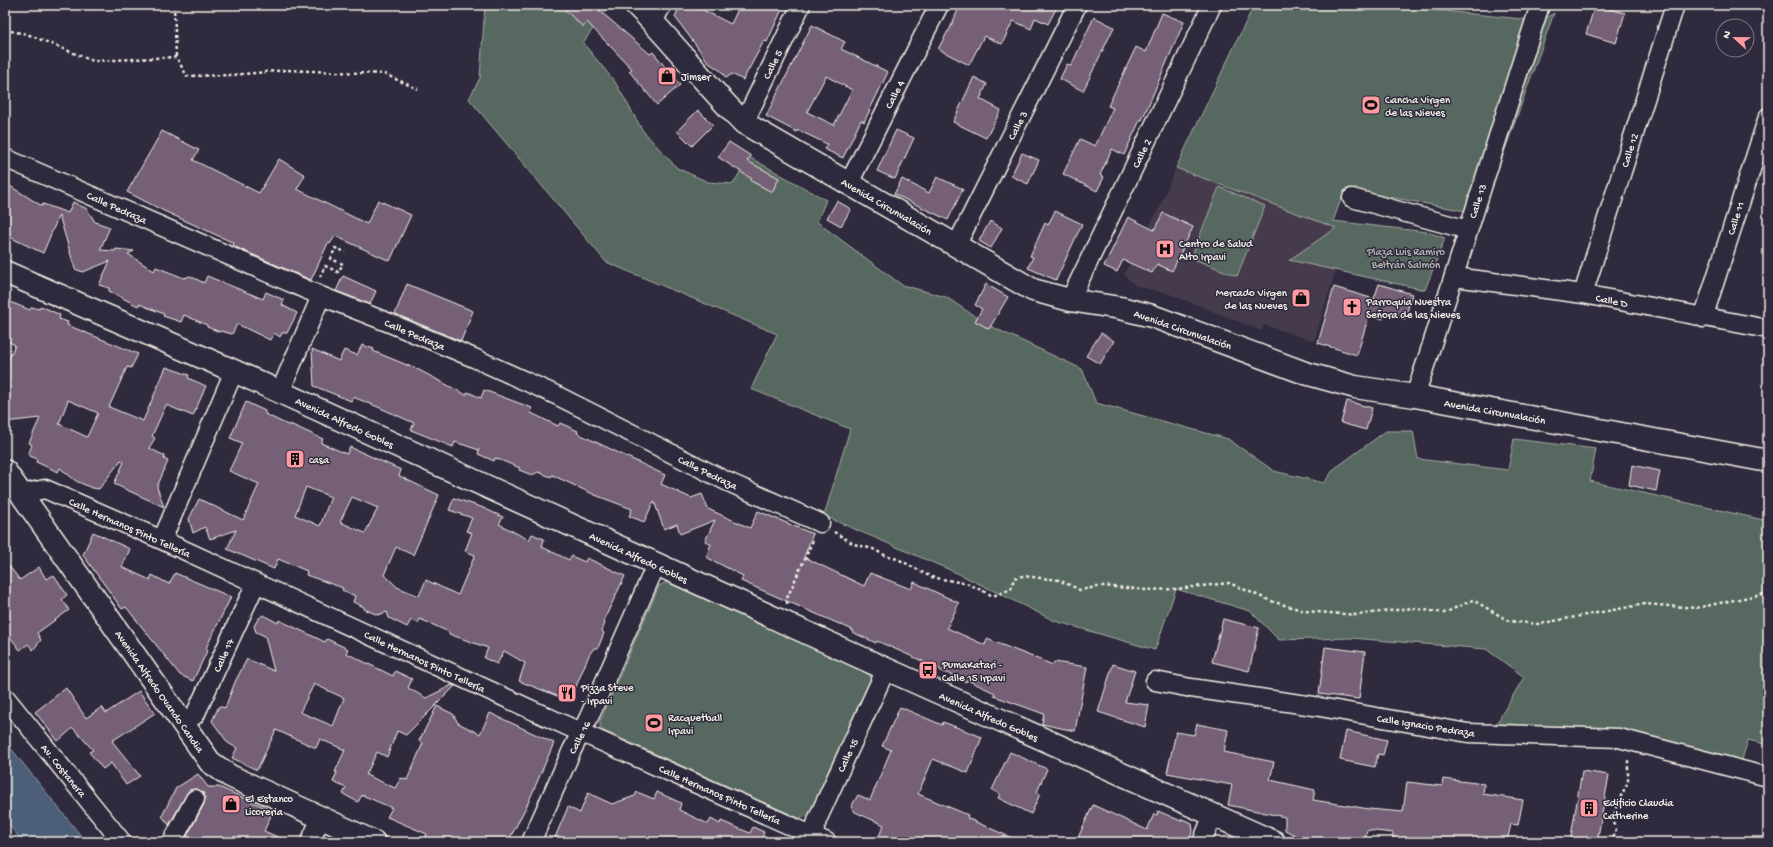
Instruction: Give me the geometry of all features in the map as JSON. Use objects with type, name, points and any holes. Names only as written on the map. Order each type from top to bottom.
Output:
[{"type":"main road","name":"Avenida Circunvalación","points":[[636,5],[658,14],[718,98],[744,123],[1033,290],[1070,300],[1120,308],[1152,316],[1305,373],[1355,387],[1415,396],[1768,461]]},
{"type":"main road","name":"Avenida Alfredo Gobles","points":[[5,272],[234,371],[656,565],[1274,842]]},
{"type":"main road","name":"Avenida Alfredo Ovando Candia","points":[[5,471],[184,723],[204,754],[217,768],[230,776],[374,842]]},
{"type":"street","name":"Calle 5","points":[[744,123],[801,5]]},
{"type":"street","name":"Calle 4","points":[[849,183],[939,5]]},
{"type":"street","name":"Calle 3","points":[[956,246],[1077,5]]},
{"type":"street","name":"Calle 2","points":[[1070,300],[1212,5]]},
{"type":"street","name":"Calle 13","points":[[1415,396],[1455,276],[1468,230],[1540,5]]},
{"type":"street","name":"Calle 12","points":[[1583,294],[1675,5]]},
{"type":"street","name":"Calle 11","points":[[1703,318],[1768,118]]},
{"type":"street","name":"Calle Pedraza","points":[[5,158],[321,296],[399,326],[542,389],[818,528]]},
{"type":"street","points":[[1352,198],[1468,230]]},
{"type":"street","name":"Calle D","points":[[1455,276],[1583,294],[1703,318],[1768,329]]},
{"type":"street","points":[[280,392],[321,296]]},
{"type":"street","points":[[162,540],[234,371]]},
{"type":"street","name":"Calle Hermanos Pinto Tellería","points":[[21,494],[45,489],[162,540],[816,840]]},
{"type":"street","name":"Calle 16","points":[[531,842],[580,732],[589,717],[656,565]]},
{"type":"street","name":"Calle 17","points":[[184,723],[195,715],[256,583]]},
{"type":"street","name":"Calle 15","points":[[816,840],[818,818],[886,669]]},
{"type":"street","name":"Calle Ignacio Pedraza","points":[[1154,680],[1191,688],[1314,706],[1468,733],[1620,738],[1768,777]]},
{"type":"street","name":"Av. Costanera","points":[[5,697],[122,842]]},
{"type":"street","points":[[172,842],[195,799]]},
{"type":"street","points":[[1202,842],[1213,815]]},
{"type":"street","points":[[310,842],[321,818]]},
{"type":"path","points":[[174,5],[176,57],[187,76],[232,75],[288,70],[384,74],[418,89]]},
{"type":"path","points":[[5,30],[27,34],[94,62],[176,57]]},
{"type":"path","points":[[321,296],[334,284],[320,278],[325,266],[338,272],[343,264],[331,259],[335,248],[346,252]]},
{"type":"path","points":[[787,598],[818,528],[826,523],[833,532],[854,544],[873,549],[888,557],[898,559],[931,577],[969,584],[991,595],[996,595],[1011,589],[1014,578],[1023,576],[1059,580],[1080,590],[1103,586],[1147,590],[1176,589],[1229,583],[1271,600],[1305,611],[1356,615],[1413,608],[1444,613],[1473,600],[1509,621],[1538,624],[1645,604],[1696,608],[1768,593]]},
{"type":"path","points":[[1610,842],[1615,834],[1616,828],[1614,820],[1617,804],[1628,782],[1628,740]]},
{"type":"shaded area","points":[[1176,168],[1337,228],[1290,260],[1336,270],[1314,341],[1264,325],[1262,331],[1169,294],[1136,286],[1124,274],[1161,204]]},
{"type":"green space","points":[[485,5],[601,5],[606,10],[583,43],[615,82],[643,131],[677,168],[708,182],[733,184],[749,157],[826,200],[817,222],[902,285],[946,297],[988,325],[1082,369],[1096,403],[1228,439],[1274,471],[1324,483],[1334,469],[1386,431],[1413,431],[1418,459],[1508,470],[1514,439],[1596,449],[1590,481],[1768,521],[1768,745],[1748,740],[1741,763],[1611,730],[1489,736],[1524,677],[1486,649],[1351,638],[1279,640],[1250,611],[1176,589],[1155,650],[1055,621],[957,573],[824,516],[850,429],[751,389],[777,334],[606,262],[469,99],[480,78]]},
{"type":"green space","name":"Cancha Virgen de las Nieves","points":[[1254,5],[1386,5],[1541,21],[1554,13],[1482,214],[1345,189],[1333,221],[1427,232],[1445,238],[1425,290],[1289,260],[1336,228],[1176,168]]},
{"type":"green space","points":[[1219,187],[1265,206],[1237,276],[1191,258]]},
{"type":"green space","points":[[664,583],[669,583],[864,670],[870,676],[870,681],[809,814],[805,817],[799,818],[600,728],[600,721],[659,586]]},
{"type":"water","points":[[5,741],[86,842],[23,842],[5,820]]},
{"type":"building","points":[[560,5],[593,5],[650,54],[653,52],[680,85],[657,105],[629,71],[632,69],[587,22],[583,27]]},
{"type":"building","points":[[680,5],[693,5],[731,24],[740,5],[784,5],[767,42],[764,41],[743,80],[732,74],[726,78],[721,71],[709,63],[675,17]]},
{"type":"building","points":[[960,5],[1058,5],[1048,24],[1035,18],[1031,29],[1013,21],[1002,44],[984,36],[969,65],[938,49],[949,31]]},
{"type":"building","points":[[1595,5],[1625,13],[1616,43],[1586,34]]},
{"type":"building","points":[[1162,13],[1184,22],[1142,120],[1140,120],[1124,155],[1112,149],[1100,175],[1104,177],[1097,191],[1063,174],[1080,139],[1095,146],[1113,108],[1108,106],[1136,47],[1146,52]]},
{"type":"building","points":[[1094,17],[1114,27],[1083,91],[1060,79],[1067,64],[1071,66]]},
{"type":"building","points":[[812,25],[845,42],[841,49],[888,72],[864,122],[861,120],[843,158],[824,149],[827,144],[798,130],[797,132],[766,116]],"holes":[[[826,76],[852,90],[834,125],[807,112]]]},
{"type":"building","points":[[974,77],[987,84],[980,99],[1001,110],[986,138],[953,122]]},
{"type":"building","points":[[698,110],[713,125],[692,146],[677,131]]},
{"type":"building","points":[[896,130],[914,138],[895,179],[877,171]]},
{"type":"building","points":[[162,131],[199,150],[193,160],[259,193],[279,159],[305,175],[297,189],[367,224],[378,200],[411,215],[390,261],[335,236],[330,244],[328,243],[311,280],[233,246],[234,243],[164,211],[127,192]]},
{"type":"building","points":[[729,142],[751,156],[747,161],[779,178],[772,192],[751,181],[752,179],[718,157]]},
{"type":"building","points":[[1022,153],[1039,160],[1028,184],[1011,176]]},
{"type":"building","points":[[937,177],[963,189],[948,220],[894,194],[902,179],[929,193]]},
{"type":"building","points":[[5,183],[42,206],[43,204],[68,213],[73,202],[87,209],[95,222],[110,227],[100,250],[115,251],[116,249],[134,251],[128,254],[154,271],[156,267],[184,278],[190,276],[204,283],[207,276],[263,299],[266,292],[284,300],[282,305],[297,313],[287,333],[282,333],[280,337],[274,333],[270,340],[237,324],[232,334],[220,332],[184,315],[181,322],[163,316],[164,314],[139,304],[138,306],[109,291],[109,288],[99,285],[110,261],[83,272],[75,269],[59,215],[43,253],[5,235]]},
{"type":"building","points":[[837,201],[851,209],[841,226],[827,218]]},
{"type":"building","points":[[1055,211],[1082,224],[1056,280],[1028,268],[1033,257],[1030,256],[1045,223],[1048,225]]},
{"type":"building","points":[[1163,213],[1193,227],[1172,271],[1157,264],[1152,273],[1123,260],[1117,272],[1104,266],[1128,217],[1154,230]]},
{"type":"building","points":[[990,221],[1002,228],[991,248],[979,241]]},
{"type":"building","points":[[343,276],[376,291],[370,304],[336,291]]},
{"type":"building","points":[[407,284],[473,311],[461,341],[395,314]]},
{"type":"building","points":[[986,284],[1008,297],[989,329],[975,321],[982,309],[975,305]]},
{"type":"building","points":[[1379,284],[1412,294],[1405,319],[1386,313],[1383,319],[1369,315],[1357,355],[1318,343],[1334,287],[1374,299]]},
{"type":"building","points":[[5,300],[30,310],[32,307],[39,309],[41,306],[60,315],[59,319],[68,322],[67,325],[138,354],[131,368],[127,367],[109,407],[143,421],[166,367],[189,375],[188,378],[206,386],[193,416],[166,405],[152,436],[155,438],[149,448],[165,456],[164,459],[168,461],[157,487],[164,507],[114,484],[124,462],[121,460],[99,489],[92,488],[76,481],[60,468],[58,472],[36,462],[37,459],[28,455],[32,445],[29,443],[40,418],[5,422],[5,368],[15,345],[5,340]],"holes":[[[68,400],[98,413],[87,437],[59,424]]]},
{"type":"building","points":[[1101,333],[1114,341],[1100,364],[1086,356]]},
{"type":"building","points":[[362,345],[419,370],[466,395],[468,392],[481,398],[484,390],[532,408],[531,413],[558,426],[560,423],[578,431],[577,433],[665,475],[661,484],[691,498],[702,494],[708,509],[750,528],[758,511],[813,534],[804,557],[864,586],[870,573],[911,589],[914,582],[959,603],[947,628],[985,645],[987,639],[1053,665],[1054,662],[1087,667],[1075,731],[1042,724],[1044,714],[994,696],[995,693],[967,680],[966,682],[942,672],[938,668],[877,641],[876,643],[852,632],[853,630],[741,581],[743,576],[706,557],[711,544],[705,541],[715,520],[680,534],[677,524],[664,529],[654,501],[644,522],[629,516],[632,509],[595,495],[552,475],[551,477],[538,472],[532,475],[519,470],[520,468],[495,458],[494,461],[478,454],[479,450],[455,442],[453,447],[411,430],[414,423],[378,407],[353,397],[351,401],[314,386],[312,349],[339,361],[344,350],[357,355]]},
{"type":"building","points":[[1347,401],[1372,408],[1366,430],[1341,423]]},
{"type":"building","points":[[246,402],[265,411],[265,414],[323,439],[321,443],[347,454],[350,447],[401,470],[399,476],[439,495],[413,555],[396,547],[384,575],[397,587],[419,596],[426,580],[458,595],[475,555],[465,551],[472,533],[466,531],[472,518],[449,510],[454,498],[481,507],[503,517],[499,524],[529,540],[532,534],[544,539],[542,547],[569,560],[571,556],[585,562],[587,558],[625,576],[603,622],[605,623],[602,631],[604,633],[598,648],[594,648],[589,655],[570,701],[519,681],[525,663],[504,651],[497,664],[484,658],[488,648],[449,634],[449,632],[420,619],[418,623],[411,620],[407,627],[389,618],[387,612],[378,615],[364,609],[364,607],[353,602],[355,596],[342,590],[343,588],[306,575],[307,571],[278,559],[274,569],[227,549],[236,530],[210,539],[205,527],[193,533],[189,519],[199,499],[243,520],[259,484],[229,471],[242,443],[230,438]],"holes":[[[306,487],[331,497],[320,526],[295,515]],[[352,497],[378,508],[365,533],[340,522]]]},
{"type":"building","points":[[1632,465],[1660,471],[1656,491],[1629,485]]},
{"type":"building","points":[[93,532],[130,549],[122,567],[150,580],[152,575],[169,584],[175,573],[231,597],[206,648],[208,649],[193,681],[180,675],[126,607],[122,609],[83,555]]},
{"type":"building","points":[[5,561],[20,580],[39,567],[46,579],[54,575],[67,595],[62,599],[69,610],[37,633],[41,640],[33,650],[28,644],[20,650],[5,630]]},
{"type":"building","points":[[263,615],[278,623],[279,620],[325,642],[327,639],[348,649],[346,653],[393,676],[395,671],[412,679],[408,688],[426,698],[452,685],[455,686],[406,735],[397,731],[387,757],[377,752],[366,775],[395,788],[401,778],[407,780],[423,743],[419,741],[437,706],[453,714],[458,723],[480,734],[490,713],[554,743],[528,803],[508,842],[433,842],[424,840],[427,834],[387,817],[392,808],[362,795],[358,802],[343,794],[346,788],[333,782],[337,772],[335,772],[345,750],[320,739],[316,748],[276,730],[257,770],[232,758],[237,748],[228,743],[212,721],[219,706],[225,708],[235,682],[247,659],[274,671],[265,636],[256,632],[254,626],[258,619]],"holes":[[[314,684],[344,698],[333,726],[300,712]]]},
{"type":"building","points":[[1223,619],[1259,628],[1249,671],[1212,662]]},
{"type":"building","points":[[1325,647],[1365,652],[1359,699],[1319,694]]},
{"type":"building","points":[[1113,664],[1135,671],[1125,702],[1149,705],[1145,727],[1098,712]]},
{"type":"building","points":[[66,688],[86,718],[102,707],[106,713],[139,691],[155,713],[112,741],[140,776],[126,785],[111,763],[103,769],[89,752],[93,750],[73,728],[58,741],[35,712]]},
{"type":"building","points":[[900,707],[942,725],[943,722],[982,737],[968,773],[933,759],[918,794],[968,815],[967,818],[1021,842],[876,842],[884,825],[855,812],[851,807],[858,795],[870,800],[891,750],[882,746]]},
{"type":"building","points":[[1197,724],[1228,730],[1224,752],[1274,762],[1270,780],[1315,790],[1313,800],[1369,809],[1403,812],[1407,782],[1442,786],[1443,779],[1484,784],[1483,794],[1523,800],[1518,825],[1511,824],[1507,842],[1400,842],[1393,840],[1393,833],[1367,830],[1365,842],[1338,840],[1338,842],[1299,837],[1285,830],[1285,817],[1228,805],[1232,785],[1167,773],[1176,732],[1194,735]]},
{"type":"building","points":[[1346,731],[1387,740],[1383,755],[1378,754],[1375,767],[1340,760]]},
{"type":"building","points":[[1010,752],[1047,769],[1037,792],[1040,794],[1031,814],[998,798],[1000,794],[992,790]]},
{"type":"building","name":"Edificio Claudia Catherine","points":[[1582,771],[1609,775],[1597,842],[1570,842]]},
{"type":"building","points":[[198,774],[208,787],[219,787],[273,811],[264,831],[289,842],[184,842],[204,804],[204,793],[195,789],[189,790],[169,825],[162,816],[176,788]]},
{"type":"building","points":[[637,792],[654,799],[657,792],[681,803],[679,810],[708,824],[711,819],[720,824],[721,821],[750,833],[753,827],[764,832],[762,838],[771,842],[553,842],[568,807],[580,813],[588,793],[612,804],[635,796]]},
{"type":"building","points":[[1093,805],[1147,830],[1154,814],[1157,815],[1158,811],[1181,821],[1182,819],[1192,823],[1193,831],[1188,842],[1076,842]]},
{"type":"place","name":"Jimser","points":[[667,76]]},
{"type":"place","name":"Cancha Virgen de las Nieves","points":[[1371,105]]},
{"type":"place","name":"Centro de Salud Alto Irpavi","points":[[1165,249]]},
{"type":"place","name":"Mercado Virgen de las Nueves","points":[[1301,298]]},
{"type":"place","name":"Parroquia Nuestra Señora de las Nieves","points":[[1352,307]]},
{"type":"place","name":"casa","points":[[295,459]]},
{"type":"place","name":"PumaKatari - Calle 15 Irpavi","points":[[928,670]]},
{"type":"place","name":"Pizza Steve - Irpavi","points":[[567,693]]},
{"type":"place","name":"Racquetball Irpavi","points":[[654,723]]},
{"type":"place","name":"El Estanco Licoreria","points":[[231,804]]},
{"type":"place","name":"Edificio Claudia Catherine","points":[[1589,808]]},
{"type":"park label","name":"Plaza Luis Ramiro Beltrán Salmón","points":[[1406,257]]}]
